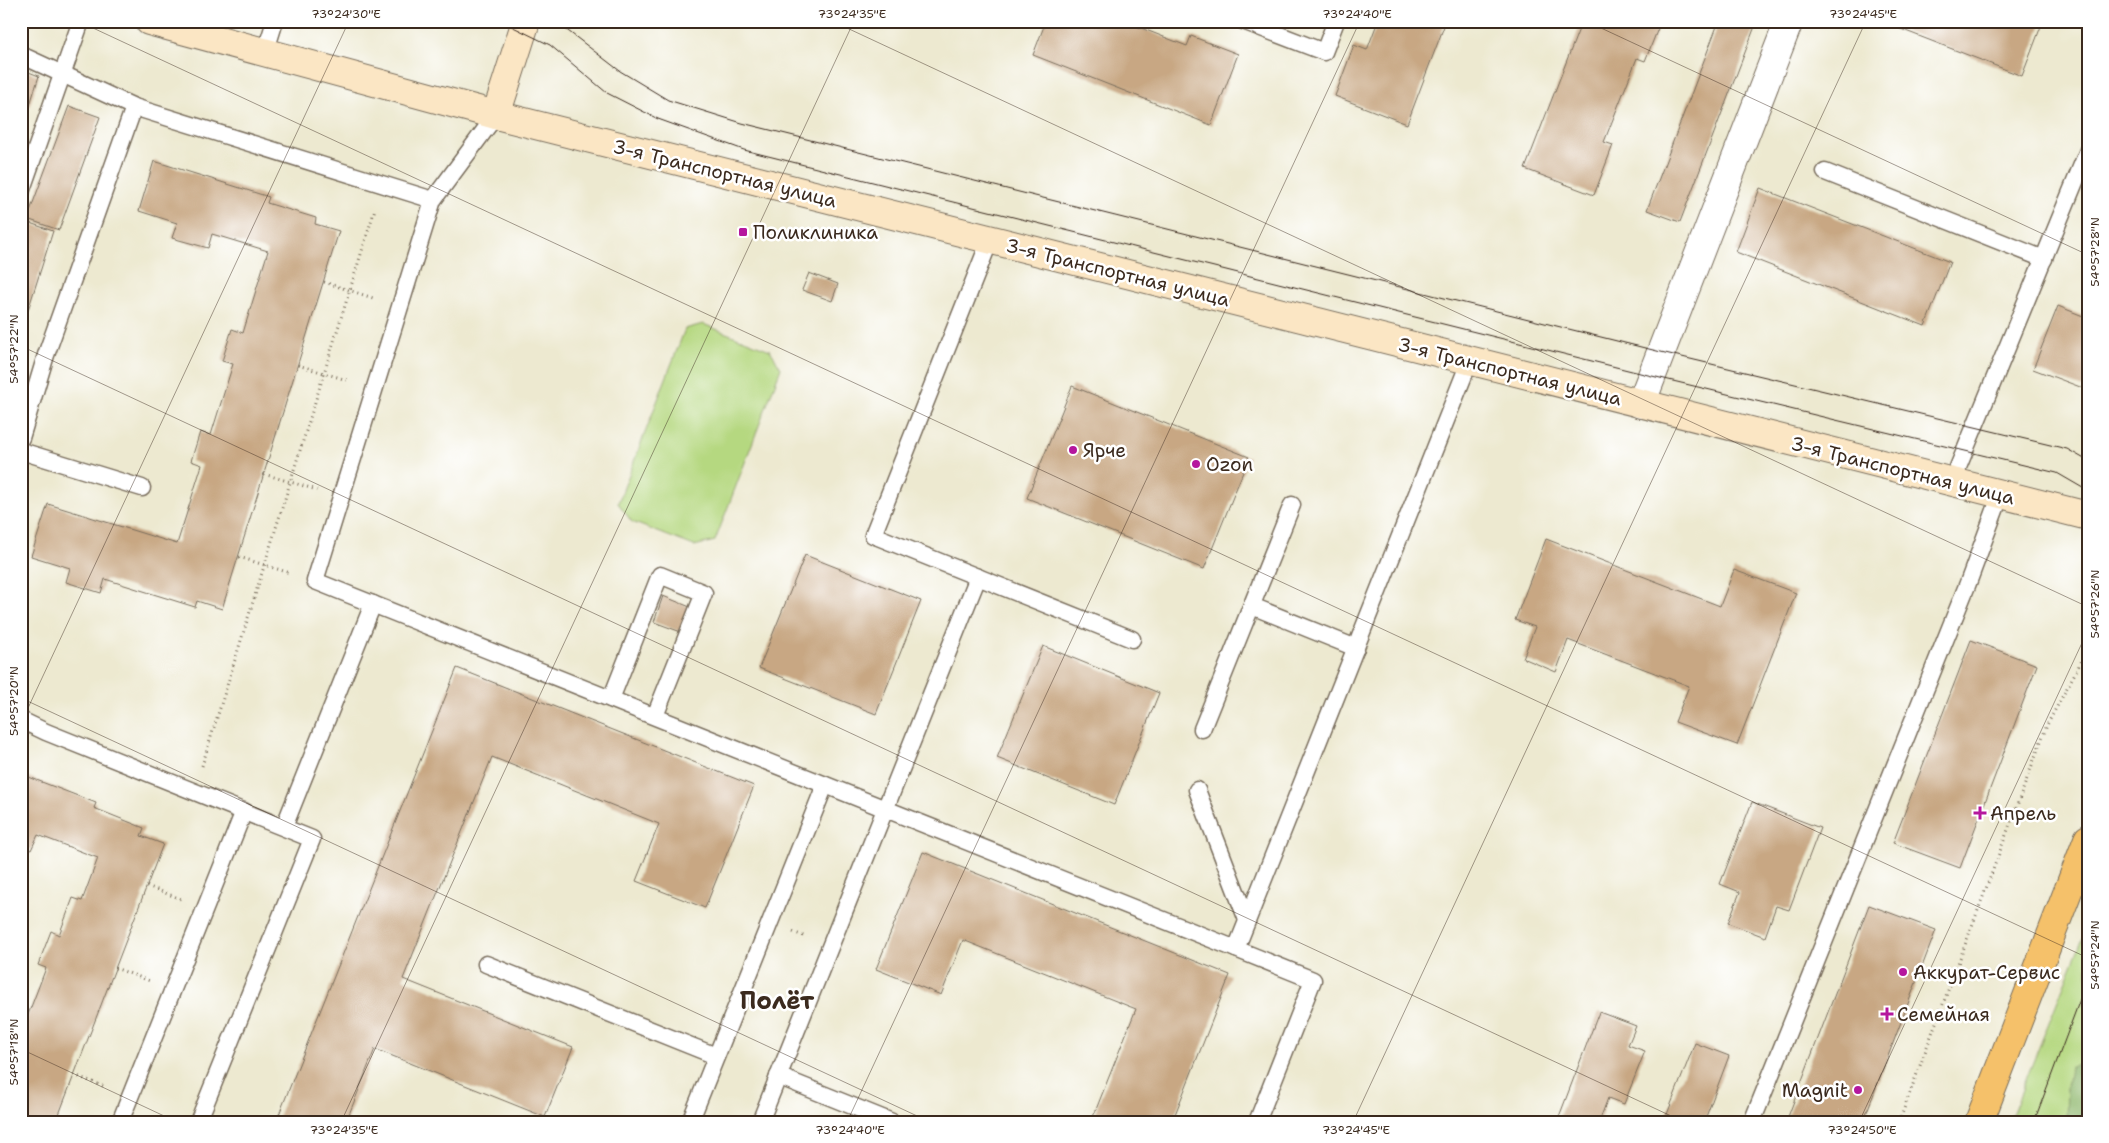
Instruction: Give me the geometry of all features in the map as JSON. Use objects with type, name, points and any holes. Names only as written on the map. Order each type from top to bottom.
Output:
[{"type":"main road","name":"3-я Транспортная улица","points":[[149,21],[496,115],[2088,516]]},
{"type":"main road","points":[[496,115],[526,21]]},
{"type":"main road","points":[[1979,1122],[2088,839]]},
{"type":"street","points":[[1641,404],[1789,21]]},
{"type":"lane","points":[[21,192],[81,21]]},
{"type":"lane","points":[[266,53],[275,21]]},
{"type":"lane","points":[[1244,21],[1324,52],[1336,21]]},
{"type":"lane","points":[[21,55],[134,107],[433,200]]},
{"type":"lane","points":[[21,438],[46,355],[134,107]]},
{"type":"lane","points":[[496,115],[433,200],[315,581],[1313,980],[1257,1122]]},
{"type":"lane","points":[[1952,482],[2088,150]]},
{"type":"lane","points":[[1825,172],[2044,259]]},
{"type":"lane","points":[[990,240],[873,535],[1132,639]]},
{"type":"lane","points":[[1236,949],[1470,360]]},
{"type":"lane","points":[[21,451],[142,488]]},
{"type":"lane","points":[[1752,1122],[1968,584],[2001,494]]},
{"type":"lane","points":[[1202,729],[1292,505]]},
{"type":"lane","points":[[611,699],[660,575],[704,593],[655,716]]},
{"type":"lane","points":[[760,1122],[978,577]]},
{"type":"lane","points":[[284,828],[373,604]]},
{"type":"lane","points":[[1252,606],[1356,648]]},
{"type":"lane","points":[[21,720],[46,732],[312,839],[198,1122]]},
{"type":"lane","points":[[690,1122],[825,785]]},
{"type":"lane","points":[[1196,790],[1247,920]]},
{"type":"lane","points":[[120,1122],[244,811]]},
{"type":"lane","points":[[486,964],[716,1056]]},
{"type":"lane","points":[[778,1076],[892,1122]]},
{"type":"path","points":[[194,791],[382,184]]},
{"type":"path","points":[[324,282],[400,306]]},
{"type":"path","points":[[298,365],[375,388]]},
{"type":"path","points":[[264,474],[341,497]]},
{"type":"path","points":[[238,557],[315,581]]},
{"type":"path","points":[[1899,1122],[2048,725],[2088,649]]},
{"type":"path","points":[[146,886],[205,908]]},
{"type":"path","points":[[770,922],[830,947]]},
{"type":"path","points":[[115,968],[172,990]]},
{"type":"path","points":[[74,1075],[130,1096]]},
{"type":"green space","points":[[703,324],[770,350],[781,368],[715,541],[694,546],[632,522],[618,503],[685,329]]},
{"type":"green space","points":[[2088,925],[2088,1122],[2009,1122]]},
{"type":"green space","points":[[2083,1064],[2088,1074],[2088,1122],[2066,1122],[2070,1066]]},
{"type":"building","points":[[1046,21],[1123,21],[1187,46],[1191,36],[1238,54],[1211,125],[1033,55]]},
{"type":"building","points":[[1378,21],[1446,21],[1407,124],[1335,96],[1354,45],[1367,50]]},
{"type":"building","points":[[1582,21],[1661,21],[1645,61],[1637,58],[1604,142],[1613,145],[1594,195],[1525,169]]},
{"type":"building","points":[[1719,21],[1757,21],[1680,222],[1647,210]]},
{"type":"building","points":[[1880,21],[2043,21],[2022,76]]},
{"type":"building","points":[[21,69],[39,76],[22,130],[21,130]]},
{"type":"building","points":[[69,106],[100,117],[59,230],[27,219]]},
{"type":"building","points":[[154,161],[269,197],[267,203],[316,218],[315,224],[339,231],[222,609],[197,601],[195,607],[105,579],[101,593],[66,582],[70,568],[31,556],[48,504],[177,544],[202,465],[191,461],[200,432],[211,435],[233,364],[222,361],[232,329],[243,333],[268,251],[212,234],[208,248],[172,238],[177,223],[139,211]]},
{"type":"building","points":[[1760,188],[1950,262],[1925,326],[1736,252]]},
{"type":"building","points":[[21,220],[53,231],[22,329],[21,329]]},
{"type":"building","points":[[809,273],[838,284],[832,301],[802,290]]},
{"type":"building","points":[[2058,306],[2088,318],[2088,390],[2033,369]]},
{"type":"building","points":[[1072,386],[1249,457],[1204,569],[1027,498]]},
{"type":"building","points":[[1546,539],[1720,606],[1734,570],[1796,593],[1737,745],[1675,722],[1689,686],[1568,640],[1556,672],[1523,658],[1535,627],[1515,620]]},
{"type":"building","points":[[805,555],[921,601],[876,714],[759,668]]},
{"type":"building","points":[[663,596],[690,607],[681,632],[654,622]]},
{"type":"building","points":[[1971,640],[2037,665],[1960,868],[1893,843]]},
{"type":"building","points":[[1043,646],[1159,693],[1114,805],[997,758]]},
{"type":"building","points":[[457,668],[754,786],[705,908],[636,881],[659,824],[492,757],[403,979],[573,1047],[545,1117],[375,1049],[346,1122],[276,1122]]},
{"type":"building","points":[[21,774],[96,803],[94,808],[144,828],[141,836],[163,844],[56,1122],[21,1122],[21,1033],[46,968],[38,965],[51,931],[59,935],[73,898],[82,901],[98,858],[38,835],[31,850],[21,846]]},
{"type":"building","points":[[1752,802],[1820,828],[1789,910],[1776,906],[1765,937],[1728,923],[1740,892],[1720,884]]},
{"type":"building","points":[[923,852],[1230,975],[1172,1122],[1091,1122],[1136,1009],[963,940],[941,995],[876,969]]},
{"type":"building","points":[[1869,905],[1936,930],[1863,1122],[1786,1122]]},
{"type":"building","points":[[1599,1012],[1636,1026],[1628,1045],[1645,1051],[1624,1104],[1608,1098],[1599,1122],[1557,1122]]},
{"type":"building","points":[[1695,1043],[1729,1056],[1704,1122],[1664,1122]]},
{"type":"tram line","points":[[501,21],[550,45],[607,93],[658,119],[744,150],[1652,376],[2057,473],[2088,491]]},
{"type":"tram line","points":[[555,21],[620,71],[668,100],[742,123],[1661,352],[2067,449],[2088,461]]},
{"type":"tram line","points":[[2034,1122],[2088,978]]},
{"type":"place","name":"Поликлиника","points":[[743,232]]},
{"type":"place","name":"Ярче","points":[[1073,450]]},
{"type":"place","name":"Ozon","points":[[1196,464]]},
{"type":"place","name":"Апрель","points":[[1980,813]]},
{"type":"place","name":"Аккурат-Сервис","points":[[1903,972]]},
{"type":"place","name":"Семейная","points":[[1887,1014]]},
{"type":"place","name":"Magnit","points":[[1858,1090]]},
{"type":"district","name":"Полёт","points":[[777,1001]]}]
